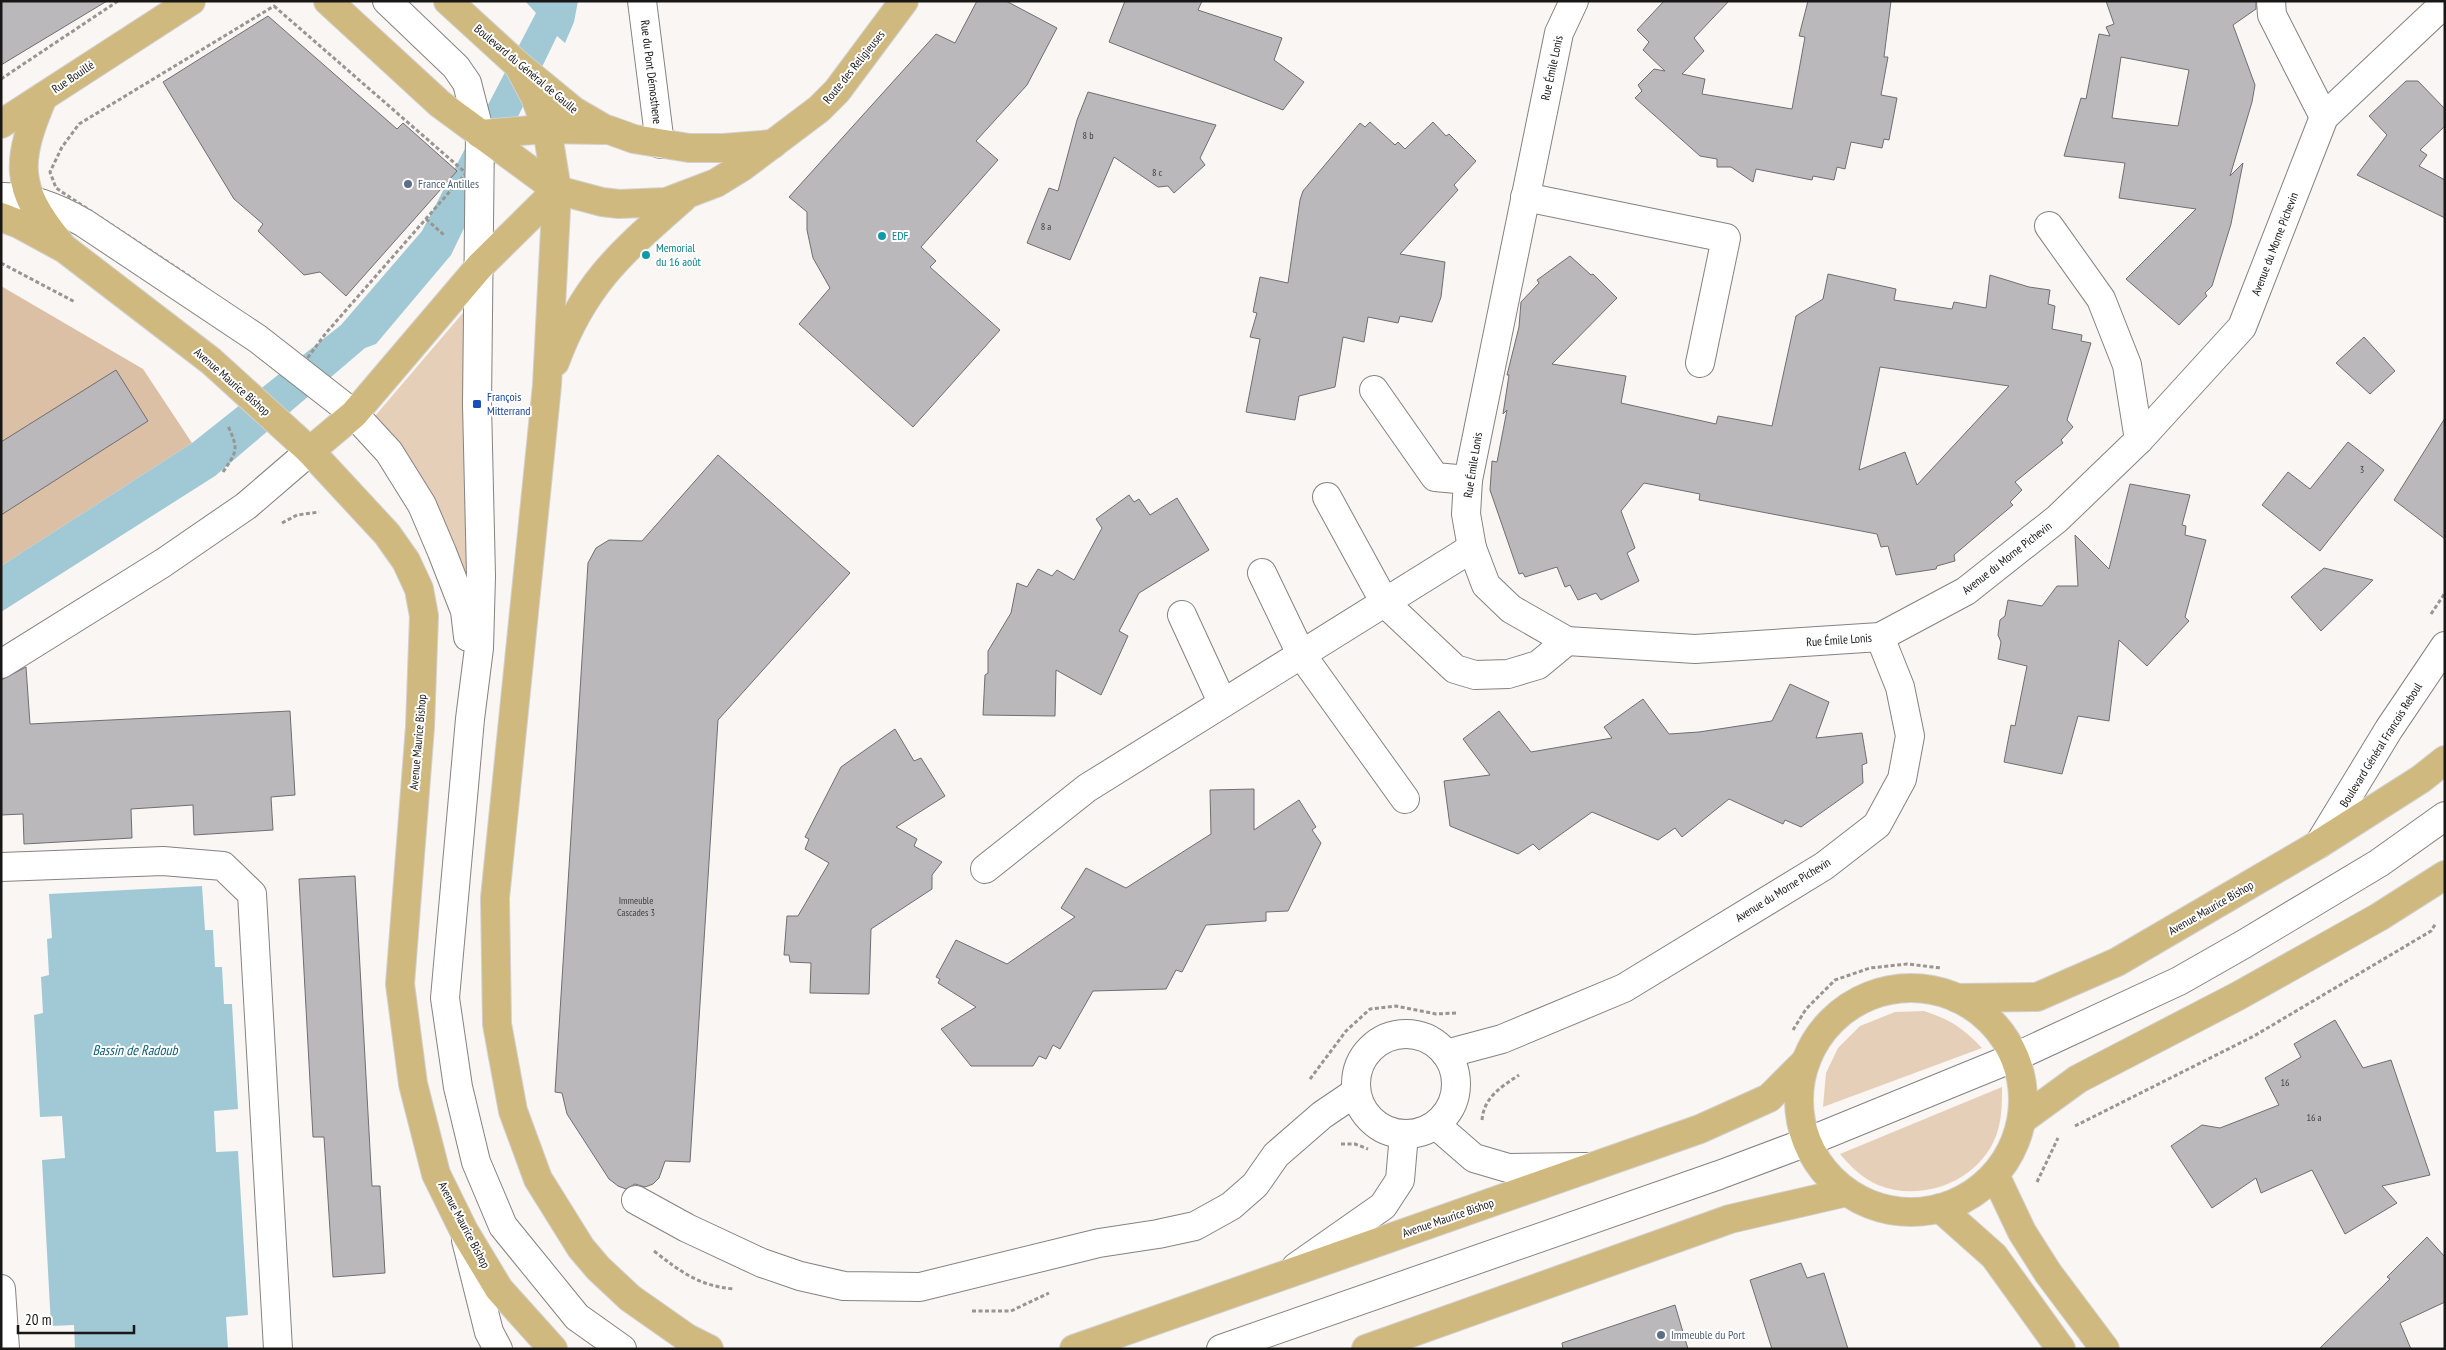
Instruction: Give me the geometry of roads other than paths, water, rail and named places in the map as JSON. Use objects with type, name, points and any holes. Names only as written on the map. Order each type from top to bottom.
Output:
[{"type":"main road","points":[[146,30],[169,1]]},
{"type":"main road","points":[[146,30],[190,1]]},
{"type":"main road","points":[[328,1],[440,104],[557,190],[602,202],[619,204],[649,204],[684,197],[722,179],[773,144]]},
{"type":"main road","name":"Boulevard du Général de Gaulle","points":[[448,1],[518,65],[574,111],[609,130],[634,139],[660,144],[707,148],[773,144]]},
{"type":"main road","name":"Route des Religieuses","points":[[773,144],[819,109],[837,91],[904,1]]},
{"type":"main road","name":"Rue Bouillé","points":[[1,124],[146,30]]},
{"type":"main road","points":[[518,65],[535,97],[547,129],[557,190],[547,385],[495,898],[497,1024],[513,1112],[538,1179],[581,1248],[598,1268],[630,1298],[687,1338],[709,1349]]},
{"type":"main road","name":"Avenue Maurice Bishop","points":[[43,97],[28,131],[22,167],[31,201],[41,220],[65,250]]},
{"type":"main road","name":"Boulevard du Général de Gaulle","points":[[480,134],[547,129],[609,130]]},
{"type":"main road","points":[[310,451],[354,414],[480,266],[557,190]]},
{"type":"main road","points":[[547,385],[575,315],[598,280],[619,256],[684,197]]},
{"type":"main road","name":"Avenue Maurice Bishop","points":[[1,217],[19,224],[65,250],[211,361],[310,451],[387,534],[406,561],[419,589],[424,616],[420,727],[400,984],[413,1084],[436,1174],[464,1231],[499,1289],[553,1349]]},
{"type":"main road","name":"Avenue Maurice Bishop","points":[[1956,998],[2037,997],[2117,962],[2318,844],[2421,779],[2445,760]]},
{"type":"main road","points":[[2023,1119],[2078,1079],[2246,991],[2379,917],[2445,875]]},
{"type":"main road","points":[[1921,988],[1956,998],[1980,1011],[1999,1030],[2015,1057],[2021,1074],[2024,1096],[2023,1119],[2013,1149],[1995,1175],[1970,1196],[1940,1208],[1907,1212],[1875,1206],[1847,1192],[1831,1178],[1817,1161],[1807,1142],[1800,1115],[1800,1088],[1806,1061],[1824,1029],[1851,1006],[1885,991],[1921,988]]},
{"type":"main road","name":"Avenue Maurice Bishop","points":[[1074,1349],[1700,1129],[1769,1098],[1806,1061]]},
{"type":"main road","points":[[1995,1175],[2022,1232],[2048,1273],[2105,1349]]},
{"type":"main road","points":[[1366,1349],[1730,1219],[1847,1192]]},
{"type":"main road","points":[[1940,1208],[1994,1256],[2061,1349]]},
{"type":"street","points":[[387,1],[456,67],[467,83],[480,134],[477,404],[482,576],[479,648],[470,719],[445,998],[458,1087],[474,1152],[503,1226],[577,1317],[622,1349]]},
{"type":"street","name":"Rue du Pont Démosthene","points":[[642,1],[660,144]]},
{"type":"street","name":"Rue Émile Lonis","points":[[1574,1],[1559,33],[1468,480],[1466,514],[1472,548],[1486,585],[1511,609],[1567,641],[1695,649],[1880,637]]},
{"type":"street","points":[[2271,1],[2272,15],[2324,117]]},
{"type":"street","name":"Avenue du Morne Pichevin","points":[[1446,1054],[1502,1039],[1624,988],[1824,866],[1877,825],[1902,779],[1910,736],[1900,686],[1880,637],[1966,591],[2057,519],[2139,440],[2242,327],[2324,117],[2445,3]]},
{"type":"street","points":[[1,197],[31,201],[61,211],[84,222],[258,339],[354,414],[389,452],[422,505],[465,611],[469,648],[470,719]]},
{"type":"street","points":[[1526,198],[1726,238],[1700,363]]},
{"type":"street","points":[[2049,226],[2101,299],[2127,365],[2139,440]]},
{"type":"street","points":[[1374,390],[1435,477],[1468,480]]},
{"type":"street","points":[[1,664],[163,563],[246,506],[310,451]]},
{"type":"street","points":[[1326,497],[1386,604],[1455,669],[1475,674],[1508,674],[1538,665],[1567,641]]},
{"type":"street","points":[[985,869],[1087,788],[1222,702],[1386,604],[1472,548]]},
{"type":"street","points":[[1262,573],[1301,654],[1405,799]]},
{"type":"street","points":[[1182,615],[1222,702]]},
{"type":"street","name":"Boulevard Général Francois Reboul","points":[[2318,844],[2389,729],[2445,646]]},
{"type":"street","points":[[1221,1349],[1664,1195],[1807,1142],[2015,1057],[2179,981],[2379,862],[2445,816]]},
{"type":"street","points":[[1,867],[163,861],[224,866],[252,894],[278,1349]]},
{"type":"street","points":[[1405,1034],[1420,1036],[1435,1044],[1446,1054],[1454,1068],[1456,1084],[1450,1107],[1436,1125],[1421,1132],[1404,1134],[1387,1130],[1372,1122],[1362,1108],[1356,1092],[1356,1074],[1363,1058],[1374,1045],[1389,1037],[1405,1034]]},
{"type":"street","points":[[636,1200],[687,1228],[762,1262],[800,1276],[844,1286],[920,1287],[1100,1243],[1194,1226],[1231,1206],[1255,1185],[1276,1155],[1322,1115],[1356,1092]]},
{"type":"street","points":[[1436,1125],[1474,1158],[1508,1168],[1593,1167]]},
{"type":"street","points":[[1283,1277],[1383,1206],[1400,1180],[1404,1134]]},
{"type":"street","points":[[464,1231],[489,1332],[498,1349]]},
{"type":"street","points":[[1,1289],[5,1349]]},
{"type":"water","points":[[525,1],[578,1],[574,22],[565,43],[557,36],[451,255],[376,344],[365,348],[215,476],[1,612],[1,566],[192,443],[341,325],[422,231],[536,13]]},
{"type":"water","name":"Bassin de Radoub","points":[[202,886],[205,930],[213,930],[215,967],[222,967],[224,1004],[232,1004],[238,1109],[214,1111],[216,1152],[238,1151],[248,1315],[226,1317],[228,1349],[75,1349],[74,1325],[51,1326],[42,1160],[65,1158],[62,1116],[40,1117],[34,1015],[43,1013],[41,977],[49,975],[47,939],[52,938],[49,894]]},
{"type":"place","name":"France Antilles","points":[[408,184]]},
{"type":"place","name":"EDF","points":[[882,236]]},
{"type":"place","name":"Memorial du 16 août","points":[[646,255]]},
{"type":"place","name":"François Mitterrand","points":[[477,404]]},
{"type":"place","name":"Immeuble du Port","points":[[1661,1335]]}]
